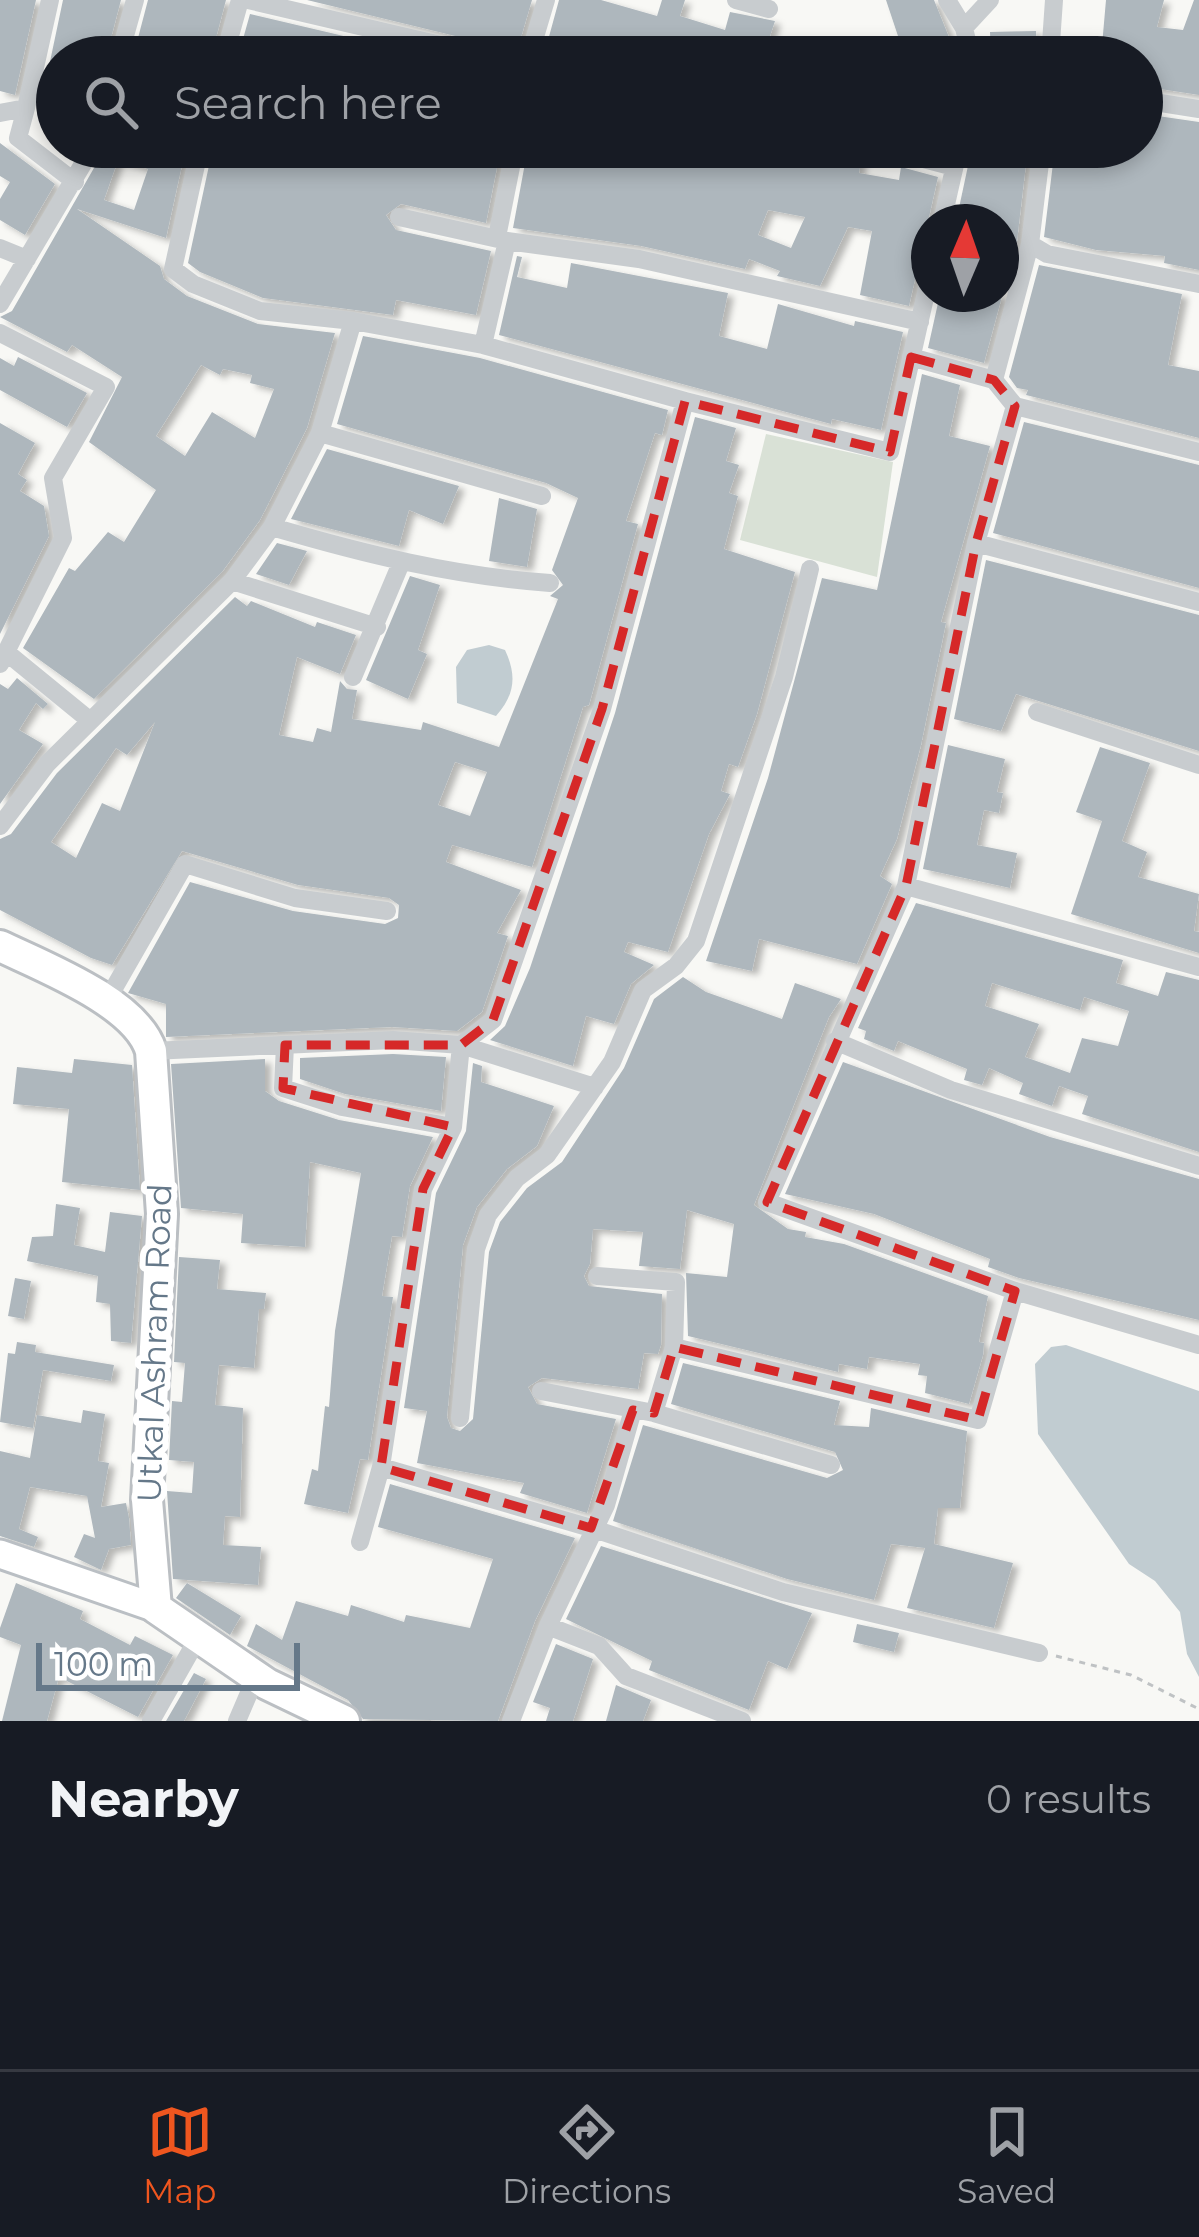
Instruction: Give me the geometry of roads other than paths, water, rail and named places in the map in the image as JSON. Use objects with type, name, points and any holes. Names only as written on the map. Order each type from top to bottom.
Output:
[{"type":"main road","points":[[0,946],[106,1002],[146,1034],[151,1052]]},
{"type":"main road","name":"Utkal Ashram Road","points":[[151,1052],[162,1214],[147,1500],[156,1608]]},
{"type":"main road","points":[[0,1554],[156,1608],[252,1686],[313,1720]]},
{"type":"main road","points":[[189,1635],[267,1684],[344,1721]]},
{"type":"street","points":[[42,36],[50,0]]},
{"type":"street","points":[[125,36],[135,0]]},
{"type":"street","points":[[231,36],[244,0],[401,36]]},
{"type":"street","points":[[535,36],[546,0]]},
{"type":"street","points":[[736,0],[769,9]]},
{"type":"street","points":[[947,0],[966,36]]},
{"type":"street","points":[[964,28],[989,0]]},
{"type":"street","points":[[1052,36],[1054,0]]},
{"type":"street","points":[[36,64],[18,138],[36,152]]},
{"type":"street","points":[[1163,104],[1199,110]]},
{"type":"street","points":[[0,113],[26,109]]},
{"type":"street","points":[[57,168],[75,182]]},
{"type":"street","points":[[0,304],[82,168]]},
{"type":"street","points":[[195,168],[173,268],[193,284],[260,311],[353,321],[483,345],[890,452],[922,312]]},
{"type":"street","points":[[483,345],[512,168]]},
{"type":"street","points":[[946,204],[954,168]]},
{"type":"street","points":[[994,380],[1030,244],[1039,168]]},
{"type":"street","points":[[399,217],[502,239],[639,259],[920,322]]},
{"type":"street","points":[[1030,244],[1047,254],[1199,284]]},
{"type":"street","points":[[0,248],[28,260]]},
{"type":"street","points":[[0,826],[88,719],[232,581],[272,527],[320,433],[353,321]]},
{"type":"street","points":[[0,333],[106,387],[53,478],[63,538],[3,658],[88,719]]},
{"type":"street","points":[[911,357],[994,380],[1015,406],[1199,452]]},
{"type":"street","points":[[360,1542],[381,1467],[423,1189],[453,1127],[461,1046],[493,1021],[562,826],[602,709],[685,401]]},
{"type":"street","points":[[1015,406],[976,543],[906,886],[767,1202],[1015,1291],[1199,1346]]},
{"type":"street","points":[[320,433],[542,496]]},
{"type":"street","points":[[272,527],[401,563],[550,583]]},
{"type":"street","points":[[976,543],[1199,602]]},
{"type":"street","points":[[353,677],[401,563]]},
{"type":"street","points":[[460,1418],[476,1249],[488,1215],[518,1178],[547,1155],[624,1042],[643,990],[676,966],[702,927],[784,676],[810,569]]},
{"type":"street","points":[[232,581],[377,627]]},
{"type":"street","points":[[1037,712],[1199,765]]},
{"type":"street","points":[[106,1002],[184,864],[295,898],[387,911]]},
{"type":"street","points":[[906,886],[1199,968]]},
{"type":"street","points":[[151,1052],[393,1040],[461,1046],[595,1087]]},
{"type":"street","points":[[835,1041],[951,1090],[1199,1166]]},
{"type":"street","points":[[285,1045],[284,1088],[342,1107],[453,1127]]},
{"type":"street","points":[[511,1721],[548,1626],[674,1347],[676,1282],[597,1276]]},
{"type":"street","points":[[674,1347],[978,1420],[1015,1291]]},
{"type":"street","points":[[541,1391],[644,1411],[831,1465]]},
{"type":"street","points":[[381,1467],[591,1528],[783,1592],[1039,1653]]},
{"type":"street","points":[[548,1626],[599,1646],[626,1676],[742,1721]]},
{"type":"street","points":[[151,1721],[189,1635]]},
{"type":"street","points":[[237,1721],[252,1686]]}]
